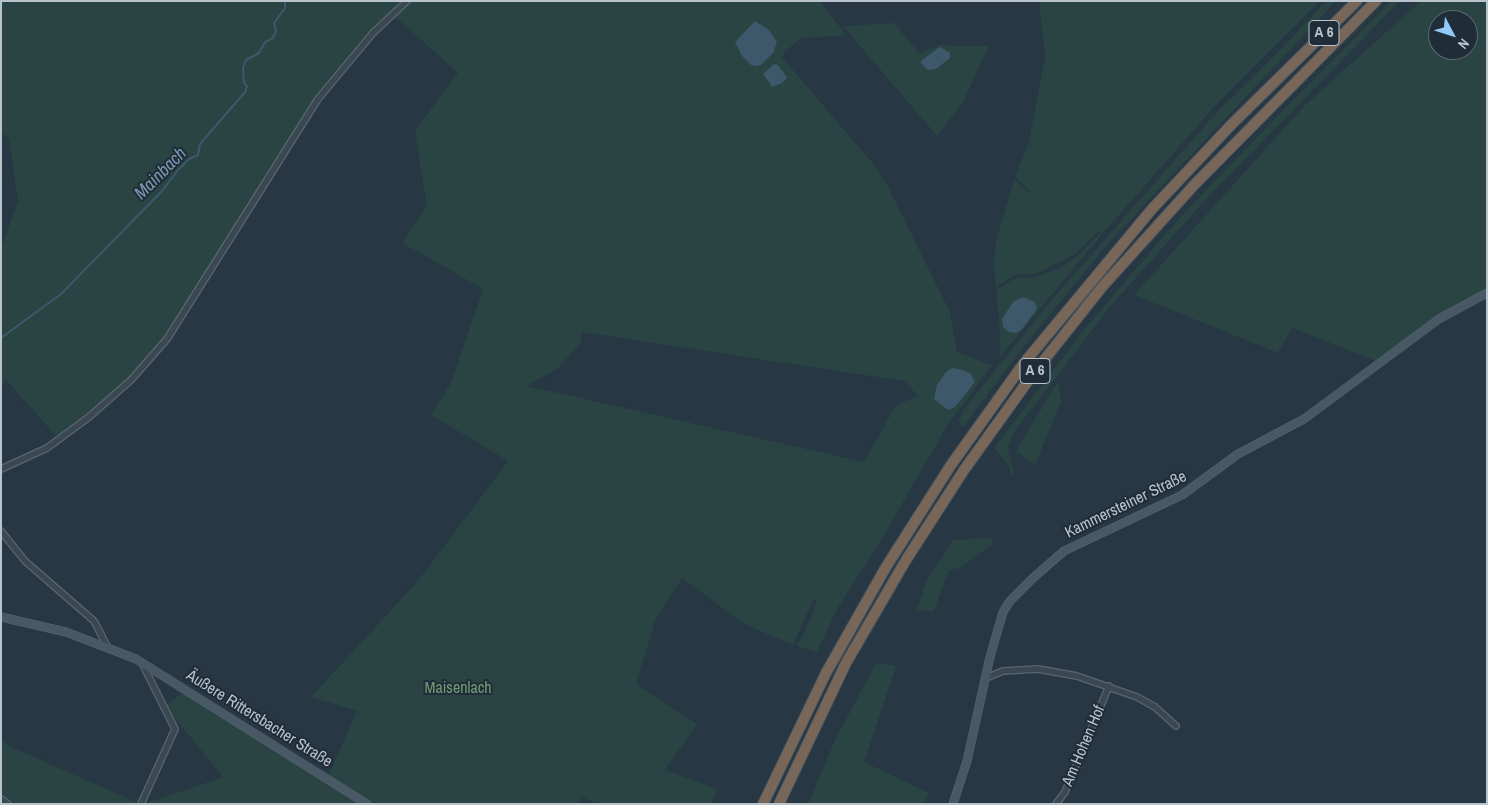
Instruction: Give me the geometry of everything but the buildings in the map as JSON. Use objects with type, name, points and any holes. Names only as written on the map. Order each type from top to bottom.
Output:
[{"type":"highway","name":"A 6","points":[[763,804],[826,674],[886,567],[951,464],[1024,363],[1152,209],[1232,124],[1357,1]]},
{"type":"highway","name":"A 6","points":[[779,804],[842,671],[901,567],[964,470],[1022,389],[1102,287],[1149,234],[1219,159],[1376,1]]},
{"type":"street","points":[[1,469],[35,455],[67,434],[119,392],[167,339],[318,99],[373,33],[407,1]]},
{"type":"street","name":"Kammersteiner Straße","points":[[953,804],[967,761],[1003,612],[1010,601],[1053,559],[1078,544],[1182,495],[1238,454],[1304,419],[1439,319],[1487,293]]},
{"type":"street","points":[[1,531],[25,561],[94,621],[108,648]]},
{"type":"street","name":"Äußere Rittersbacher Straße","points":[[1,617],[66,632],[139,661],[367,804]]},
{"type":"street","points":[[139,661],[175,729],[141,804]]},
{"type":"street","name":"Am Hohen Hof","points":[[986,678],[1003,671],[1038,669],[1077,676],[1138,697],[1155,707],[1176,726]]},
{"type":"street","name":"Am Hohen Hof","points":[[1056,804],[1065,792],[1109,686]]},
{"type":"street","points":[[1,800],[8,804]]},
{"type":"green space","name":"Maisenlach","points":[[1,1],[820,1],[846,35],[802,38],[785,51],[782,57],[875,166],[888,187],[950,312],[957,352],[992,365],[947,426],[880,542],[837,609],[817,652],[796,646],[803,636],[817,601],[813,600],[793,645],[744,624],[682,578],[655,620],[636,684],[697,724],[665,770],[717,789],[711,804],[598,804],[582,797],[578,804],[144,804],[223,777],[165,706],[184,692],[326,781],[357,711],[311,697],[417,582],[508,461],[431,415],[451,383],[483,289],[402,243],[427,206],[415,131],[458,73],[392,14],[360,45],[304,121],[173,332],[114,396],[56,436],[6,380],[1,387],[1,249],[18,201],[9,138],[1,133]],"holes":[[[582,332],[904,381],[918,396],[896,405],[864,462],[527,386],[558,368],[580,344]]]},
{"type":"green space","points":[[1039,1],[1320,1],[1215,106],[1103,233],[1000,357],[1000,331],[996,290],[1016,278],[1033,277],[1058,269],[1078,256],[1101,232],[1099,231],[1074,255],[1035,274],[1015,275],[996,287],[994,265],[996,241],[1014,180],[1039,200],[1015,177],[1029,142],[1045,57]]},
{"type":"green space","points":[[1326,1],[1336,1],[1105,247],[1023,348],[963,427],[959,420],[964,409],[1048,304],[1218,111],[1290,40]]},
{"type":"green space","points":[[1391,1],[1400,1],[1208,197],[1109,308],[1014,432],[1008,447],[1014,474],[1012,476],[1008,464],[994,448],[1087,326],[1168,231],[1220,175]]},
{"type":"green space","points":[[1421,1],[1487,1],[1487,289],[1427,324],[1376,361],[1292,328],[1278,353],[1134,295],[1306,104]]},
{"type":"green space","points":[[894,23],[920,54],[942,44],[989,46],[963,102],[937,136],[843,26]]},
{"type":"green space","points":[[1058,381],[1061,401],[1035,465],[1016,451]]},
{"type":"green space","points":[[991,538],[993,544],[960,568],[949,570],[934,611],[917,610],[926,581],[953,540]]},
{"type":"green space","points":[[876,663],[896,666],[864,762],[929,793],[924,804],[808,804],[836,738]]},
{"type":"green space","points":[[1,740],[13,748],[141,804],[15,804],[1,795]]},
{"type":"water","points":[[755,21],[769,30],[777,42],[773,53],[761,65],[756,66],[751,65],[742,56],[735,42]]},
{"type":"water","points":[[940,47],[950,53],[950,58],[936,69],[928,70],[921,63],[922,60]]},
{"type":"water","points":[[774,64],[778,65],[787,78],[782,83],[772,87],[763,74]]},
{"type":"water","points":[[1023,297],[1035,302],[1037,309],[1022,329],[1016,333],[1009,332],[1003,327],[1002,319],[1013,302]]},
{"type":"water","points":[[952,368],[971,374],[975,382],[955,407],[948,410],[934,399],[937,385],[946,372]]},
{"type":"waterway","name":"Mainbach","points":[[1,338],[61,294],[162,191],[178,170],[189,159],[198,155],[200,144],[245,92],[247,86],[244,83],[243,68],[246,60],[259,53],[265,42],[273,38],[276,31],[274,23],[285,8],[285,1]]}]
